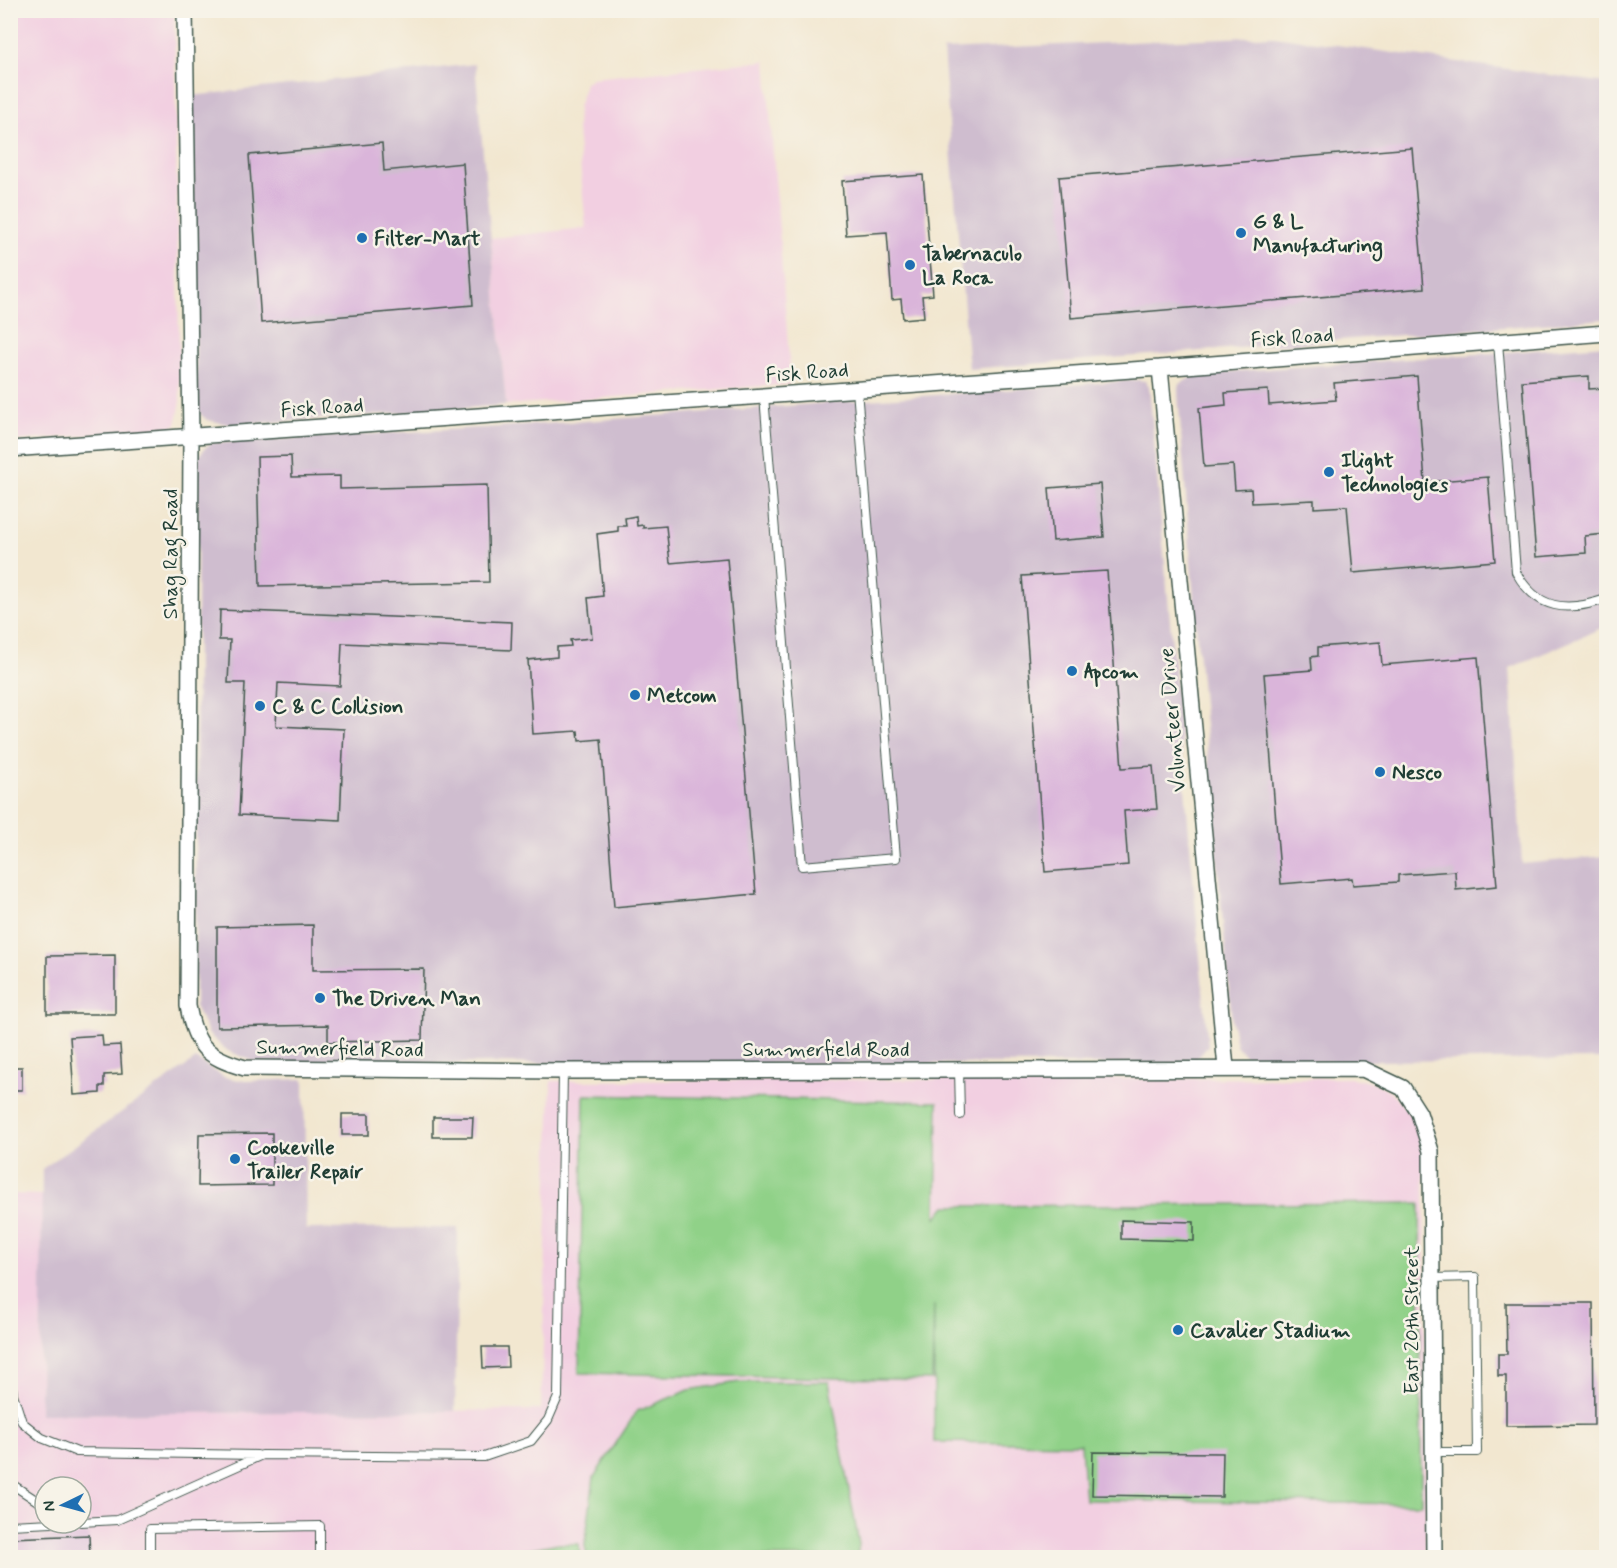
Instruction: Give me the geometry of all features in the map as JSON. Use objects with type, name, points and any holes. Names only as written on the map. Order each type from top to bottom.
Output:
[{"type":"street","name":"Shag Rag Road","points":[[185,10],[191,438],[188,1006],[193,1031],[203,1048],[222,1061],[245,1068]]},
{"type":"street","name":"Fisk Road","points":[[10,449],[1160,368],[1606,333]]},
{"type":"street","name":"Volunteer Drive","points":[[1160,368],[1226,1068]]},
{"type":"street","name":"Summerfield Road","points":[[245,1068],[563,1071],[1363,1069],[1403,1088]]},
{"type":"street","name":"East 20th Street","points":[[1403,1088],[1419,1113],[1431,1151],[1434,1557]]},
{"type":"lane","points":[[1498,342],[1516,572],[1524,587],[1541,602],[1580,607],[1606,599]]},
{"type":"lane","points":[[764,396],[802,866],[896,858],[857,390]]},
{"type":"lane","points":[[959,1069],[960,1115]]},
{"type":"lane","points":[[10,1374],[13,1394],[22,1422],[42,1438],[77,1452],[484,1457],[531,1441],[548,1420],[558,1397],[563,1071]]},
{"type":"lane","points":[[1432,1278],[1475,1277],[1477,1452],[1433,1452]]},
{"type":"lane","points":[[93,1521],[117,1520],[262,1455]]},
{"type":"lane","points":[[10,1483],[33,1498]]},
{"type":"lane","points":[[10,1525],[33,1524]]},
{"type":"lane","points":[[150,1557],[150,1529],[320,1526],[320,1557]]},
{"type":"shaded area","points":[[11,11],[174,11],[180,406],[176,424],[170,429],[11,441]]},
{"type":"shaded area","points":[[1273,36],[1606,83],[1606,319],[969,369],[943,50]]},
{"type":"shaded area","points":[[766,61],[791,384],[506,405],[491,238],[586,228],[577,129],[578,108],[585,83],[592,78]]},
{"type":"shaded area","points":[[475,64],[506,405],[232,425],[207,420],[199,413],[197,403],[191,96]]},
{"type":"shaded area","points":[[1606,345],[1606,626],[1510,668],[1522,864],[1606,856],[1606,1059],[1262,1062],[1247,1058],[1236,1045],[1232,1022],[1196,626],[1178,394],[1180,384],[1197,374]]},
{"type":"shaded area","points":[[1145,381],[1149,386],[1208,1046],[1195,1061],[1185,1064],[258,1063],[228,1051],[209,1035],[195,1006],[198,457],[207,446],[212,443],[517,426]]},
{"type":"shaded area","points":[[196,1059],[224,1077],[245,1081],[304,1079],[306,1229],[458,1228],[455,1411],[40,1414],[42,1169]]},
{"type":"shaded area","points":[[1353,1078],[1377,1084],[1394,1095],[1410,1114],[1418,1131],[1424,1156],[1426,1557],[11,1558],[11,1194],[42,1195],[40,1414],[541,1410],[551,1081]]},
{"type":"green space","points":[[584,1095],[938,1102],[936,1218],[946,1206],[1420,1203],[1421,1504],[1085,1500],[1081,1444],[934,1442],[934,1305],[932,1380],[579,1373]]},
{"type":"green space","points":[[739,1382],[829,1382],[859,1544],[857,1557],[587,1557],[585,1545],[594,1477],[637,1411],[689,1390]]},
{"type":"green space","points":[[554,1544],[579,1544],[580,1557],[504,1557],[518,1551]]},
{"type":"building","name":"Filter-Mart","points":[[382,143],[384,171],[463,163],[473,305],[261,323],[249,155]]},
{"type":"building","name":"G & L Manufacturing","points":[[1412,148],[1424,288],[1071,318],[1059,177]]},
{"type":"building","name":"Tabernaculo La Roca","points":[[923,175],[933,295],[922,296],[924,317],[903,319],[901,299],[892,300],[887,232],[846,235],[842,181]]},
{"type":"building","name":"Ilight Technologies","points":[[1417,376],[1425,482],[1488,477],[1495,561],[1353,573],[1347,506],[1314,508],[1314,500],[1252,503],[1251,489],[1235,490],[1233,465],[1204,467],[1199,408],[1226,405],[1225,393],[1268,390],[1269,405],[1336,400],[1334,383]]},
{"type":"building","points":[[1589,376],[1589,389],[1606,388],[1606,534],[1585,536],[1586,553],[1536,557],[1522,381]]},
{"type":"building","points":[[291,456],[292,477],[340,476],[340,489],[487,485],[489,582],[260,586],[257,457]]},
{"type":"building","points":[[1100,484],[1104,537],[1053,541],[1049,488]]},
{"type":"building","name":"Metcom","points":[[636,516],[637,526],[643,525],[643,528],[666,526],[670,563],[727,558],[756,894],[614,907],[601,739],[579,741],[578,731],[533,734],[528,660],[557,657],[557,647],[571,646],[570,640],[592,638],[588,598],[603,596],[597,534],[618,531],[618,526],[626,526],[625,518]]},
{"type":"building","name":"Apcom","points":[[1107,571],[1122,768],[1153,766],[1157,809],[1124,811],[1128,865],[1045,872],[1022,576]]},
{"type":"building","name":"C & C Collision","points":[[220,610],[512,622],[511,650],[342,643],[340,686],[278,683],[276,726],[344,729],[340,820],[239,815],[245,683],[228,683],[230,640],[219,640]]},
{"type":"building","name":"Nesco","points":[[1380,642],[1382,665],[1478,657],[1497,886],[1456,890],[1455,871],[1398,875],[1398,882],[1353,885],[1352,878],[1281,884],[1264,674],[1312,670],[1311,657],[1318,656],[1318,647]]},
{"type":"building","name":"The Driven Man","points":[[313,925],[313,970],[424,969],[422,1040],[328,1042],[328,1025],[217,1027],[217,927]]},
{"type":"building","points":[[115,955],[115,1014],[47,1014],[47,956]]},
{"type":"building","points":[[102,1035],[103,1046],[120,1045],[122,1074],[104,1075],[104,1086],[100,1086],[100,1093],[74,1095],[70,1037]]},
{"type":"building","points":[[10,1067],[22,1067],[22,1090],[10,1090]]},
{"type":"building","points":[[342,1114],[369,1114],[369,1135],[342,1135]]},
{"type":"building","points":[[433,1117],[473,1117],[472,1137],[433,1137]]},
{"type":"building","name":"Cookeville Trailer Repair","points":[[272,1133],[272,1185],[198,1186],[199,1134]]},
{"type":"building","points":[[1121,1220],[1194,1222],[1194,1241],[1121,1239]]},
{"type":"building","points":[[1506,1303],[1593,1303],[1594,1425],[1506,1426],[1506,1376],[1498,1376],[1498,1354],[1507,1354]]},
{"type":"building","points":[[482,1347],[507,1347],[508,1367],[483,1368]]},
{"type":"building","points":[[1093,1452],[1223,1453],[1222,1497],[1092,1495]]},
{"type":"building","points":[[89,1535],[90,1557],[10,1557],[10,1538]]},
{"type":"place","name":"G & L Manufacturing","points":[[1241,233]]},
{"type":"place","name":"Filter-Mart","points":[[362,238]]},
{"type":"place","name":"Tabernaculo La Roca","points":[[910,265]]},
{"type":"place","name":"Ilight Technologies","points":[[1329,472]]},
{"type":"place","name":"Apcom","points":[[1072,671]]},
{"type":"place","name":"Metcom","points":[[635,695]]},
{"type":"place","name":"C & C Collision","points":[[260,706]]},
{"type":"place","name":"Nesco","points":[[1380,772]]},
{"type":"place","name":"The Driven Man","points":[[320,998]]},
{"type":"place","name":"Cookeville Trailer Repair","points":[[235,1159]]},
{"type":"place","name":"Cavalier Stadium","points":[[1178,1330]]}]
